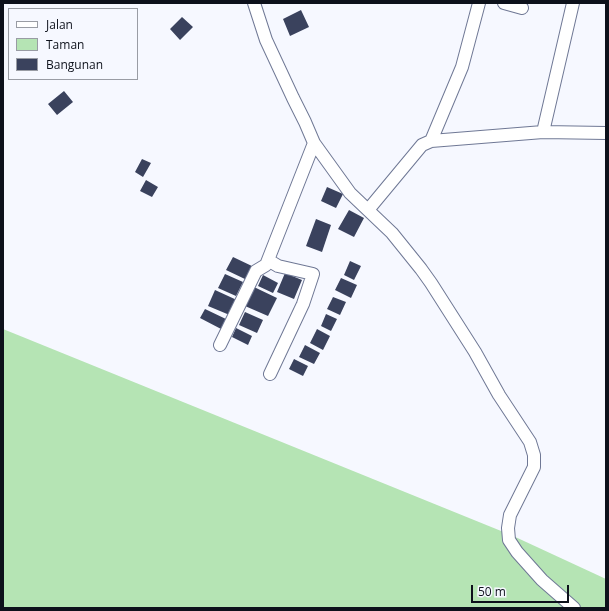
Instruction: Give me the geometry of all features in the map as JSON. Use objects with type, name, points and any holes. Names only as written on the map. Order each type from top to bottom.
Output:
[{"type":"street","points":[[254,3],[266,40],[314,143],[347,190],[392,233],[422,269],[475,352],[499,395],[530,442],[534,455],[534,467],[510,515],[508,528],[509,540],[516,552],[542,580],[574,608]]},
{"type":"street","points":[[431,141],[462,67],[479,3]]},
{"type":"street","points":[[504,3],[522,8]]},
{"type":"street","points":[[543,132],[572,3]]},
{"type":"street","points":[[368,210],[422,145],[431,141],[543,132],[606,133]]},
{"type":"street","points":[[220,345],[256,271],[266,265],[314,143]]},
{"type":"street","points":[[268,260],[278,266],[313,274],[303,304],[270,374]]},
{"type":"green space","points":[[3,329],[511,535],[606,579],[606,608],[3,608]]},
{"type":"building","points":[[301,10],[309,27],[290,36],[283,19]]},
{"type":"building","points":[[182,17],[193,27],[180,40],[170,29]]},
{"type":"building","points":[[64,91],[73,102],[57,115],[48,104]]},
{"type":"building","points":[[142,159],[151,163],[143,177],[135,172]]},
{"type":"building","points":[[146,180],[158,187],[152,197],[140,191]]},
{"type":"building","points":[[327,187],[343,194],[336,208],[321,201]]},
{"type":"building","points":[[349,210],[364,218],[354,237],[338,229]]},
{"type":"building","points":[[316,219],[331,225],[322,252],[306,246]]},
{"type":"building","points":[[233,257],[254,267],[247,280],[226,270]]},
{"type":"building","points":[[350,261],[361,266],[354,280],[344,275]]},
{"type":"building","points":[[285,273],[302,280],[294,299],[277,292]]},
{"type":"building","points":[[225,274],[243,282],[236,296],[218,288]]},
{"type":"building","points":[[263,275],[278,283],[273,293],[258,286]]},
{"type":"building","points":[[341,278],[357,285],[351,298],[335,290]]},
{"type":"building","points":[[254,287],[277,298],[268,316],[245,306]]},
{"type":"building","points":[[215,290],[239,301],[232,316],[208,306]]},
{"type":"building","points":[[333,297],[346,302],[340,315],[327,309]]},
{"type":"building","points":[[205,309],[228,320],[223,330],[200,318]]},
{"type":"building","points":[[245,312],[263,320],[257,333],[239,325]]},
{"type":"building","points":[[326,314],[337,319],[331,331],[321,326]]},
{"type":"building","points":[[236,328],[252,336],[248,345],[232,337]]},
{"type":"building","points":[[317,329],[330,336],[323,350],[310,343]]},
{"type":"building","points":[[305,345],[320,353],[314,364],[299,357]]},
{"type":"building","points":[[294,359],[308,366],[303,376],[289,369]]}]
